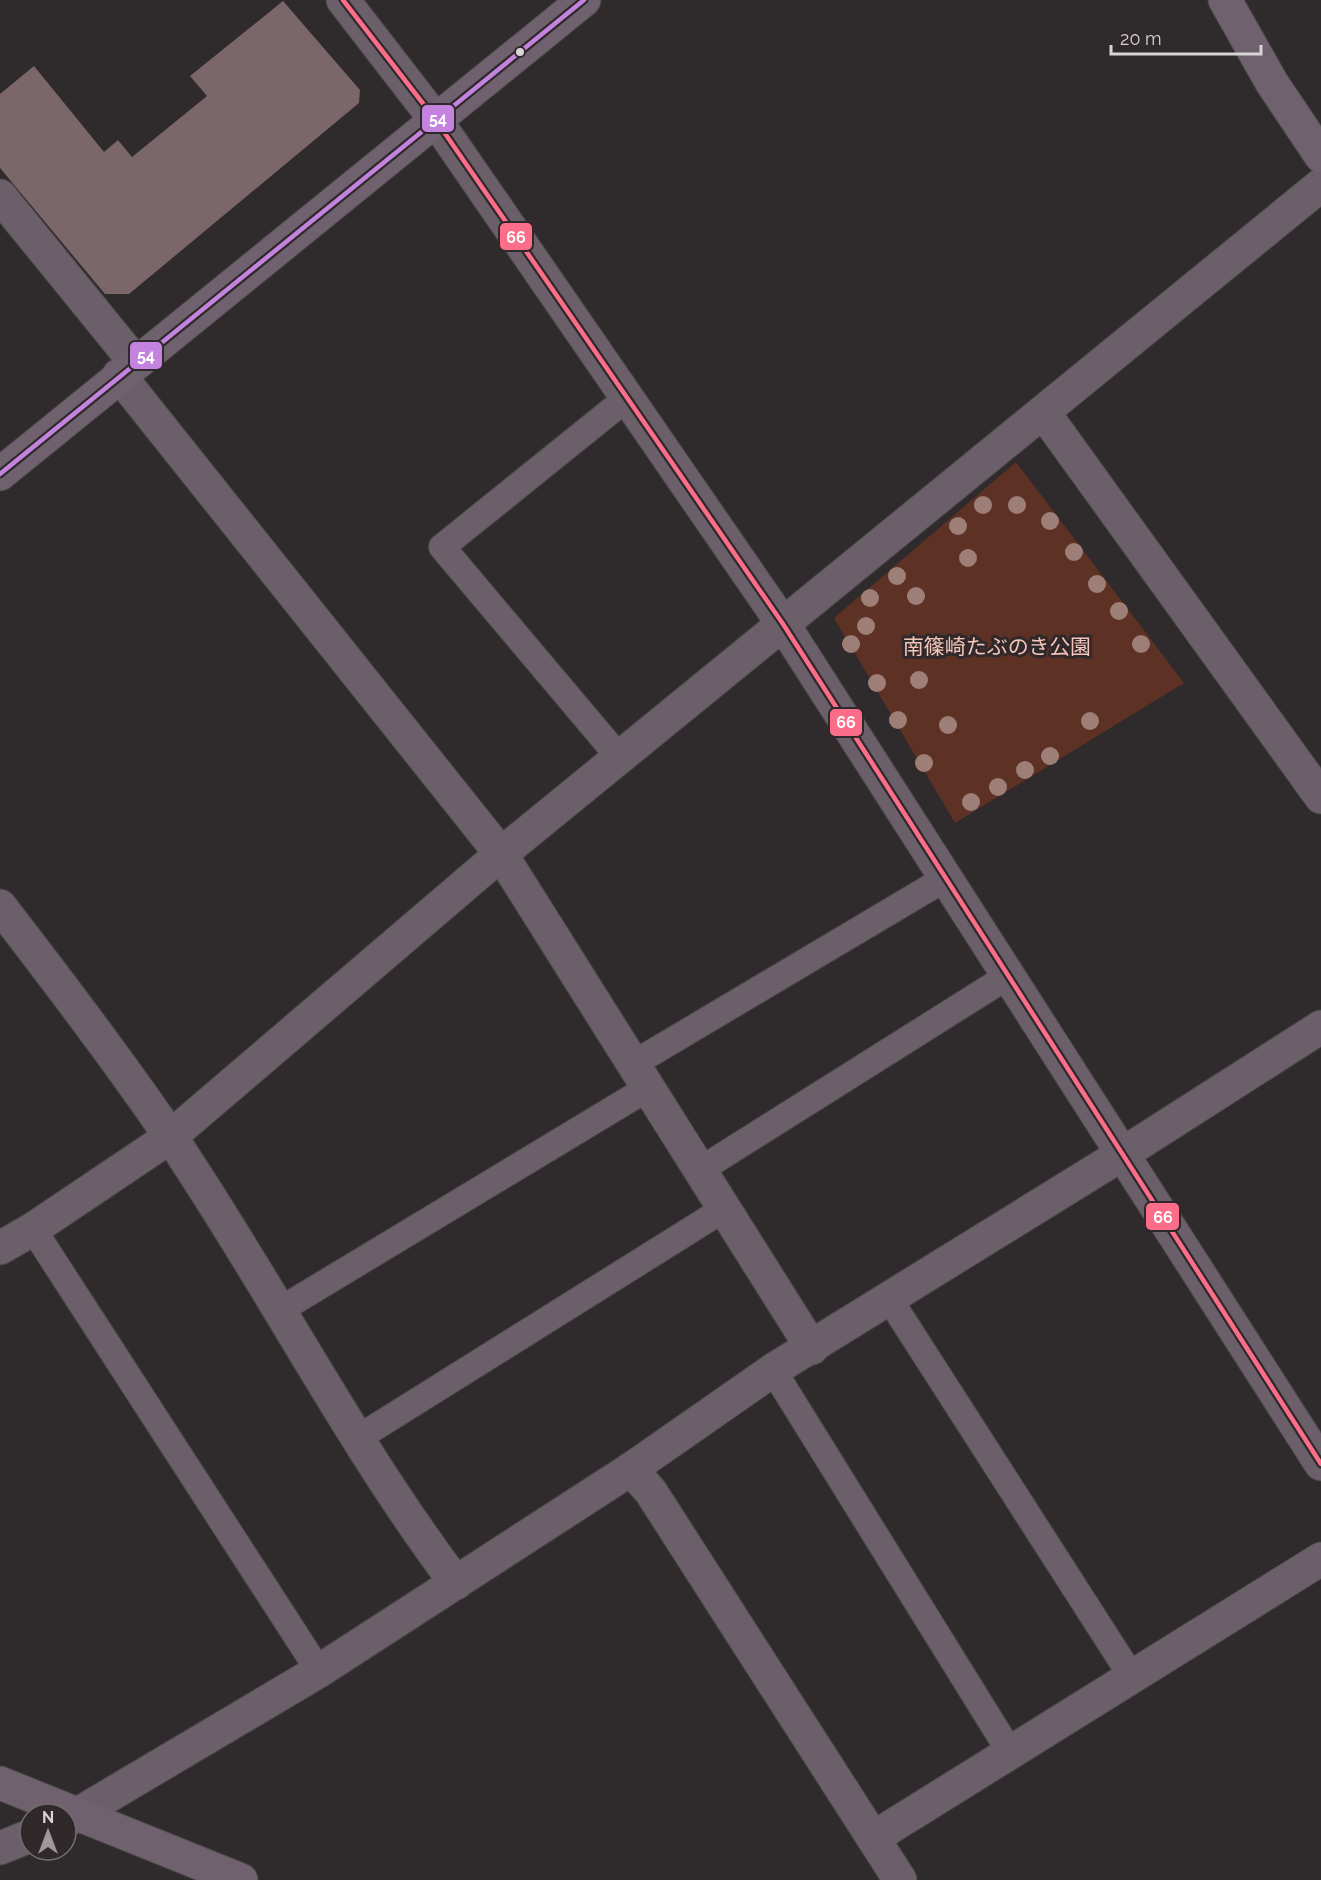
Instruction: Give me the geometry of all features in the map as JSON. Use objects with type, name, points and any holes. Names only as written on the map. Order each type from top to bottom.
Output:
[{"type":"street","points":[[343,0],[435,119],[783,624],[1124,1153],[1321,1464]]},
{"type":"street","points":[[0,474],[127,368],[584,0]]},
{"type":"street","points":[[1225,0],[1272,83],[1321,156]]},
{"type":"street","points":[[0,1248],[33,1229],[170,1137],[501,854],[1321,185]]},
{"type":"street","points":[[0,196],[127,368],[501,854],[812,1348]]},
{"type":"street","points":[[1044,413],[1321,797]]},
{"type":"street","points":[[0,906],[73,1001],[170,1137],[358,1438],[456,1582]]},
{"type":"street","points":[[78,1815],[319,1671],[631,1469],[773,1370],[890,1300],[1321,1027]]},
{"type":"street","points":[[631,1469],[651,1492],[900,1880]]},
{"type":"street","points":[[873,1838],[1321,1559]]},
{"type":"street","points":[[0,1783],[38,1802]]},
{"type":"street","points":[[78,1821],[241,1880]]},
{"type":"street","points":[[0,1848],[18,1841]]},
{"type":"lane","points":[[619,757],[442,547],[627,398]]},
{"type":"lane","points":[[280,1310],[946,878]]},
{"type":"lane","points":[[700,1170],[1008,976]]},
{"type":"lane","points":[[358,1438],[724,1209]]},
{"type":"lane","points":[[33,1229],[319,1671]]},
{"type":"lane","points":[[890,1300],[1132,1677]]},
{"type":"lane","points":[[773,1370],[1010,1752]]},
{"type":"green space","name":"南篠崎たぶのき公園","points":[[1016,462],[1184,683],[955,823],[834,618]]},
{"type":"building","points":[[283,1],[360,90],[359,103],[129,294],[105,294],[0,168],[0,94],[34,66],[104,152],[118,140],[132,157],[207,96],[190,76]]},
{"type":"transit line","name":"66","points":[[343,0],[435,119],[783,624],[1321,1464]]},
{"type":"transit line","name":"54","points":[[0,474],[584,0]]}]
